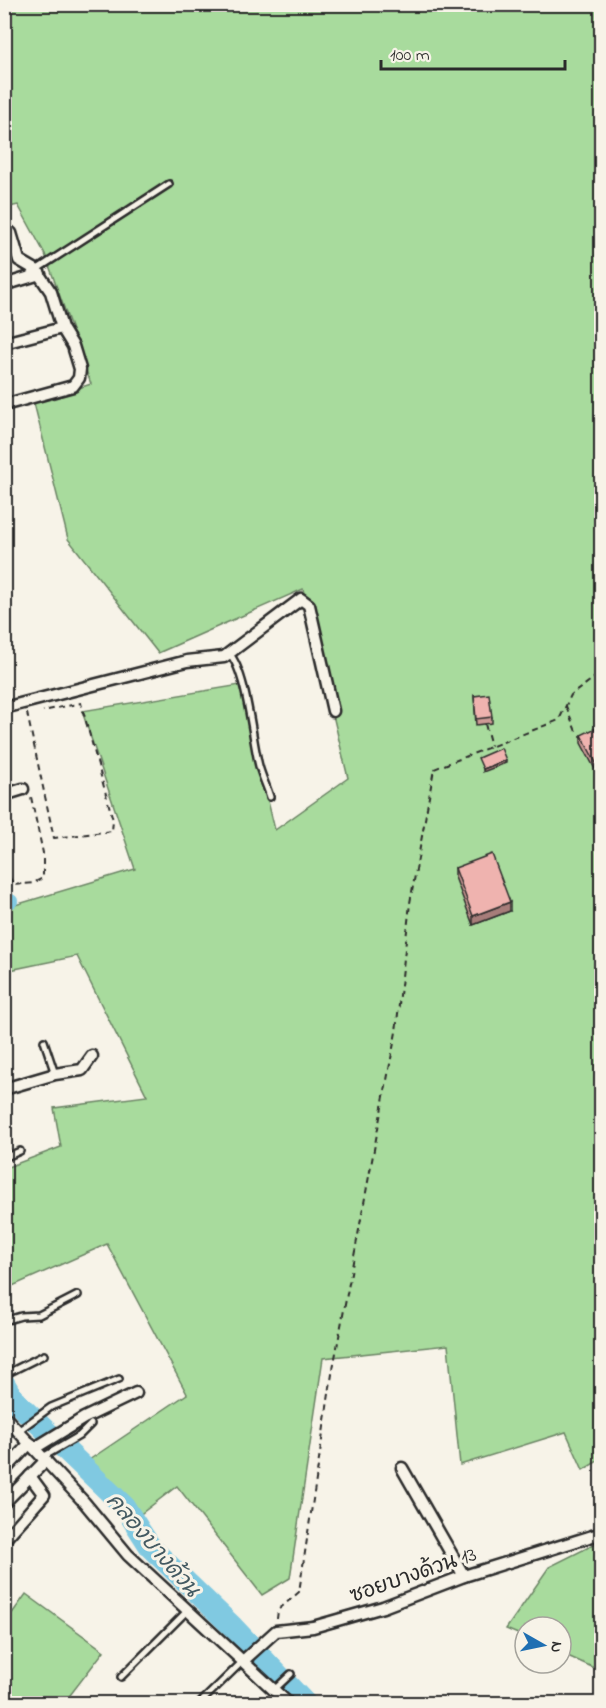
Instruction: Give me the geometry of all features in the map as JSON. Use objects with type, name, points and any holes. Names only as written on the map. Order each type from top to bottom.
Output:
[{"type":"street","points":[[4,228],[11,233],[19,260],[38,272],[51,292],[62,328],[73,345],[80,369],[79,378],[73,386],[4,405]]},
{"type":"street","points":[[4,285],[38,272]]},
{"type":"street","points":[[4,343],[62,328]]},
{"type":"street","points":[[4,708],[70,693],[84,686],[187,661],[219,659],[289,606],[305,600],[309,605],[333,711]]},
{"type":"street","points":[[4,795],[23,789]]},
{"type":"street","points":[[4,1089],[55,1074],[82,1070],[92,1056]]},
{"type":"street","points":[[4,1471],[36,1444],[136,1393]]},
{"type":"street","points":[[4,1416],[23,1428],[45,1458],[128,1555],[187,1611],[247,1658],[277,1687],[289,1704]]},
{"type":"street","points":[[4,1503],[45,1458]]},
{"type":"street","points":[[402,1468],[464,1576]]},
{"type":"street","points":[[4,1540],[44,1496],[30,1476]]},
{"type":"street","name":"ซอยบางด้วน 13","points":[[276,1631],[313,1627],[373,1610],[464,1576],[602,1533]]},
{"type":"street","points":[[247,1658],[276,1631]]},
{"type":"lane","points":[[38,272],[169,184]]},
{"type":"lane","points":[[229,653],[236,663],[241,680],[260,767],[270,797]]},
{"type":"lane","points":[[44,1041],[55,1074]]},
{"type":"lane","points":[[4,1158],[20,1151]]},
{"type":"lane","points":[[4,1321],[21,1316],[39,1316],[78,1295]]},
{"type":"lane","points":[[5,1375],[44,1355]]},
{"type":"lane","points":[[23,1428],[51,1407],[119,1379]]},
{"type":"lane","points":[[45,1458],[67,1444],[91,1424]]},
{"type":"lane","points":[[121,1677],[187,1611]]},
{"type":"lane","points":[[200,1703],[247,1658]]},
{"type":"lane","points":[[277,1687],[291,1674]]},
{"type":"path","points":[[276,1631],[278,1610],[298,1592],[332,1374],[396,1032],[410,903],[434,769],[559,720],[571,695],[602,672]]},
{"type":"path","points":[[27,701],[27,714],[54,838],[112,831],[113,819],[81,703],[27,714]]},
{"type":"path","points":[[566,706],[577,734]]},
{"type":"path","points":[[485,724],[491,746]]},
{"type":"path","points":[[4,868],[14,885],[33,884],[43,878],[43,853],[29,788],[23,789]]},
{"type":"green space","points":[[5,5],[601,5],[601,1459],[583,1470],[566,1432],[460,1465],[448,1345],[323,1358],[290,1578],[262,1595],[177,1486],[138,1516],[83,1464],[187,1394],[107,1244],[8,1288],[4,1277],[5,1168],[61,1147],[54,1108],[147,1096],[77,956],[5,971],[5,908],[135,869],[82,711],[240,685],[275,830],[348,778],[303,589],[158,653],[68,539],[34,403],[91,384],[45,254],[18,205],[5,208]]},
{"type":"green space","points":[[601,1541],[601,1671],[573,1658],[573,1615],[516,1615],[549,1567]]},
{"type":"green space","points":[[26,1594],[104,1651],[64,1703],[5,1703],[5,1623]]},
{"type":"green space","points":[[513,1619],[513,1632],[506,1629]]},
{"type":"building","points":[[489,694],[492,717],[476,719],[474,696]]},
{"type":"building","points":[[598,727],[602,734],[602,774],[581,735]]},
{"type":"building","points":[[501,748],[506,760],[483,769],[478,758]]},
{"type":"building","points":[[492,854],[510,902],[473,916],[455,868]]},
{"type":"waterway","points":[[4,903],[11,901]]},
{"type":"waterway","name":"คลองบางด้วน","points":[[4,1383],[14,1400],[124,1506],[151,1548],[233,1627],[306,1704]]}]
